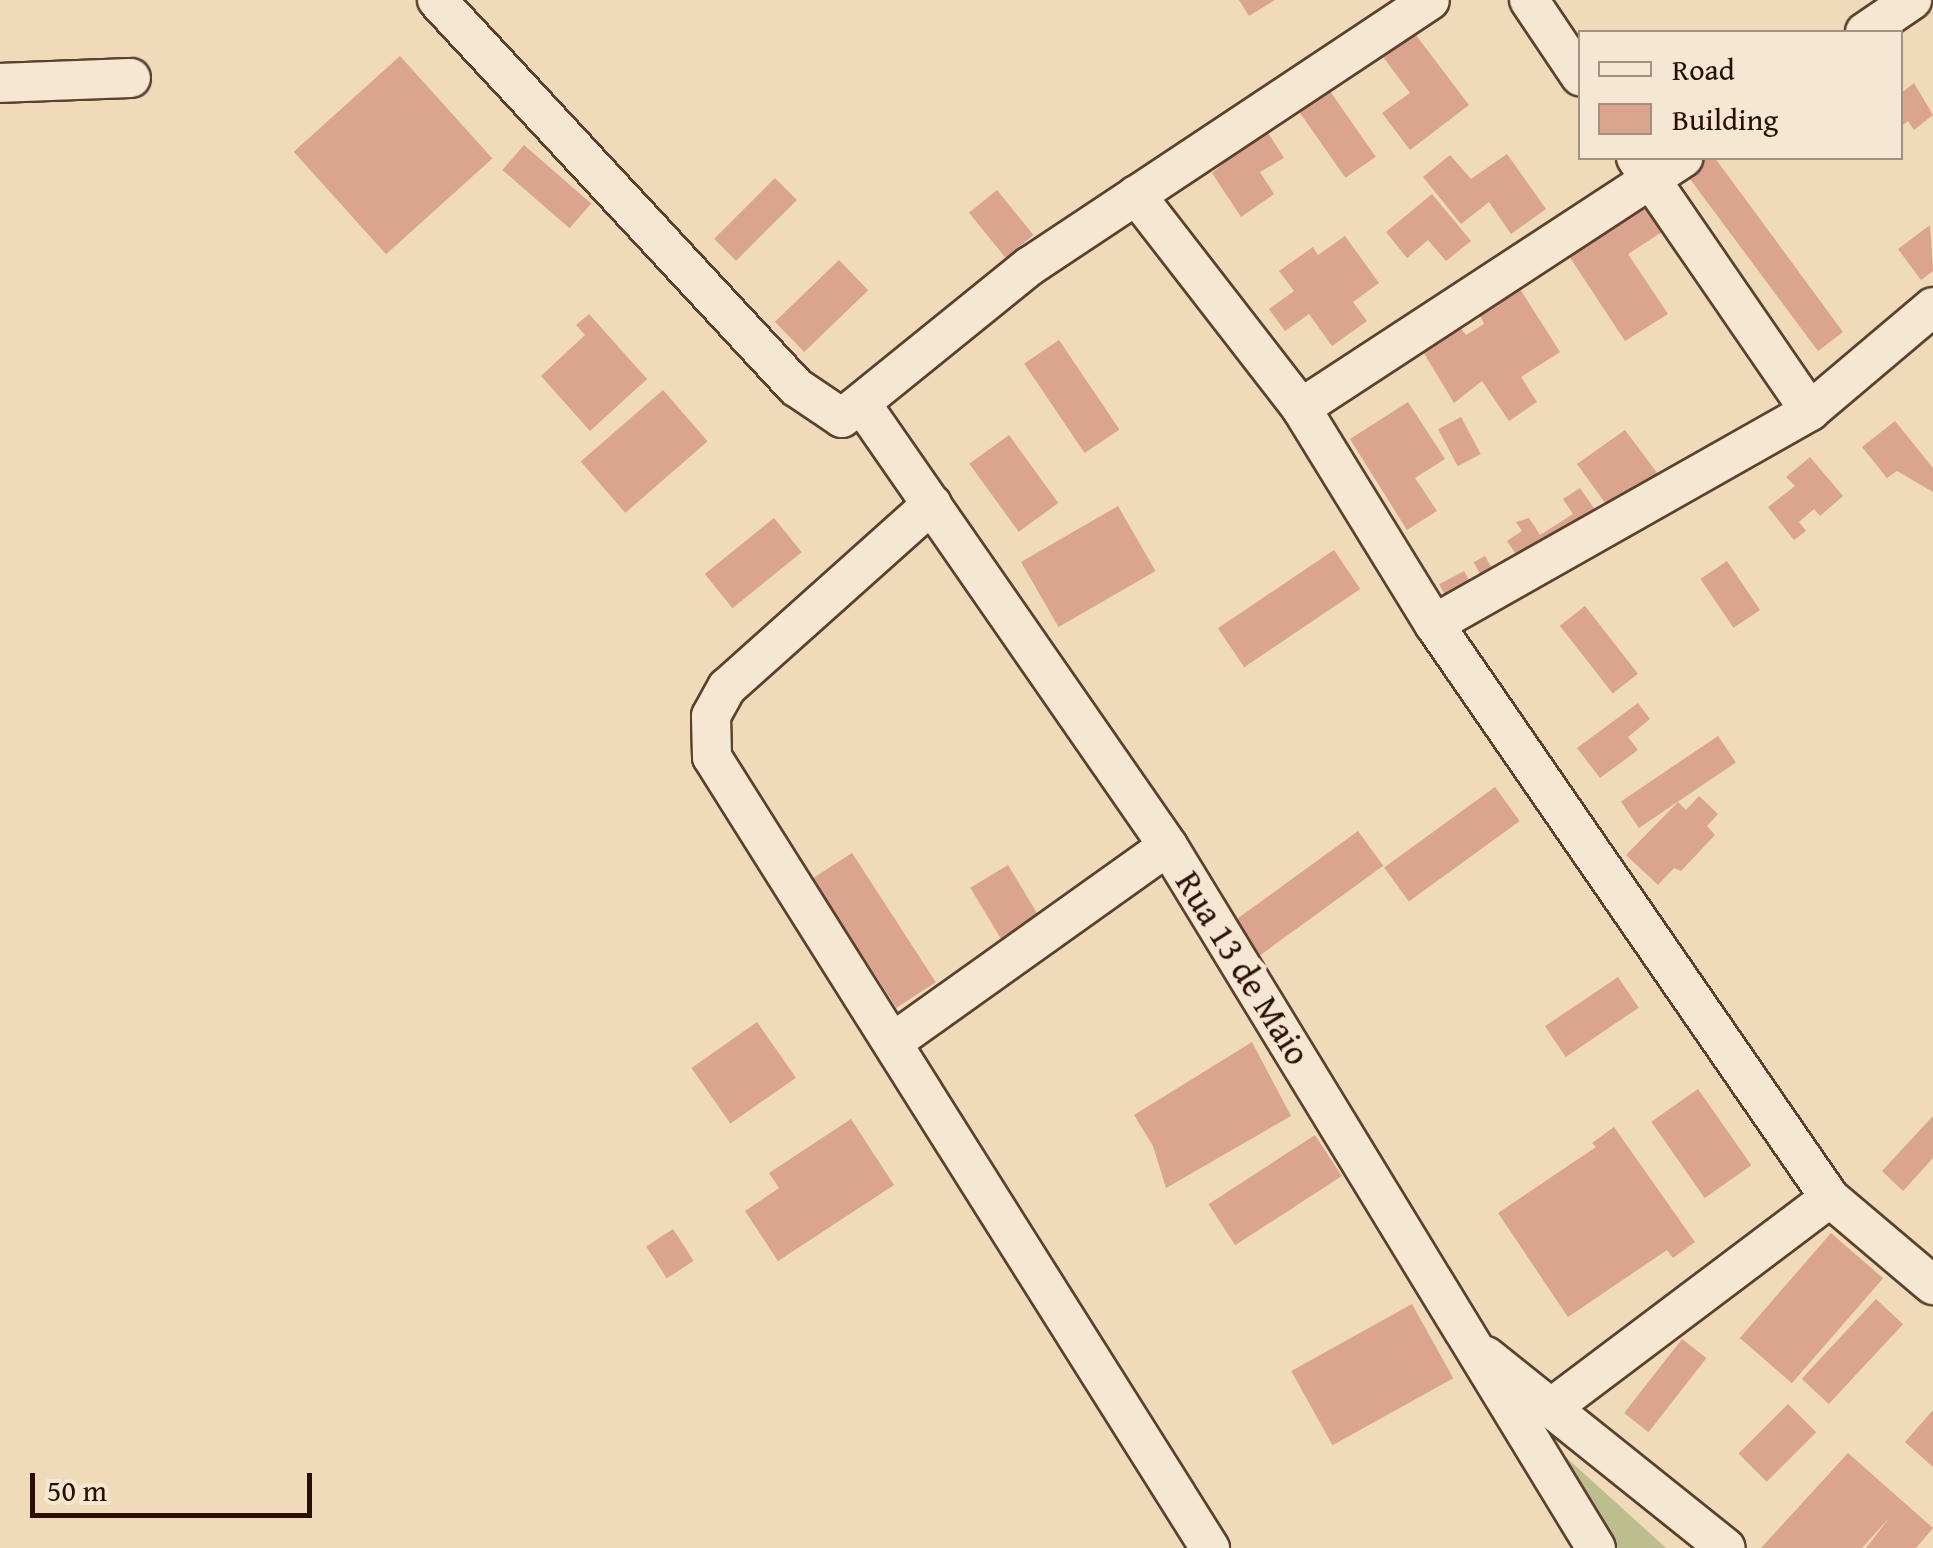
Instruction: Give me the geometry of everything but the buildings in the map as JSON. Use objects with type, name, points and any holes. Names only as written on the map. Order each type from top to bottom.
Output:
[{"type":"street","points":[[438,0],[796,386],[834,417],[848,417],[1030,266],[1430,0]]},
{"type":"street","points":[[1529,0],[1578,73]]},
{"type":"street","points":[[1868,30],[1912,0]]},
{"type":"street","points":[[2,76],[132,78]]},
{"type":"street","points":[[1301,408],[1643,168],[1675,160]]},
{"type":"street","points":[[1643,168],[1810,411]]},
{"type":"street","points":[[1136,194],[1301,408],[1434,624],[1830,1198],[1933,1285]]},
{"type":"street","points":[[1434,624],[1810,411],[1933,307]]},
{"type":"street","name":"Rua 13 de Maio","points":[[862,406],[1168,846],[1462,1336],[1596,1548]]},
{"type":"street","points":[[932,504],[727,687],[708,730],[720,776],[896,1040],[1210,1548]]},
{"type":"street","points":[[896,1040],[1168,846]]},
{"type":"street","points":[[1551,1408],[1830,1198]]},
{"type":"street","points":[[1462,1336],[1726,1548]]},
{"type":"green space","points":[[1558,1450],[1666,1548],[1618,1548]]}]
